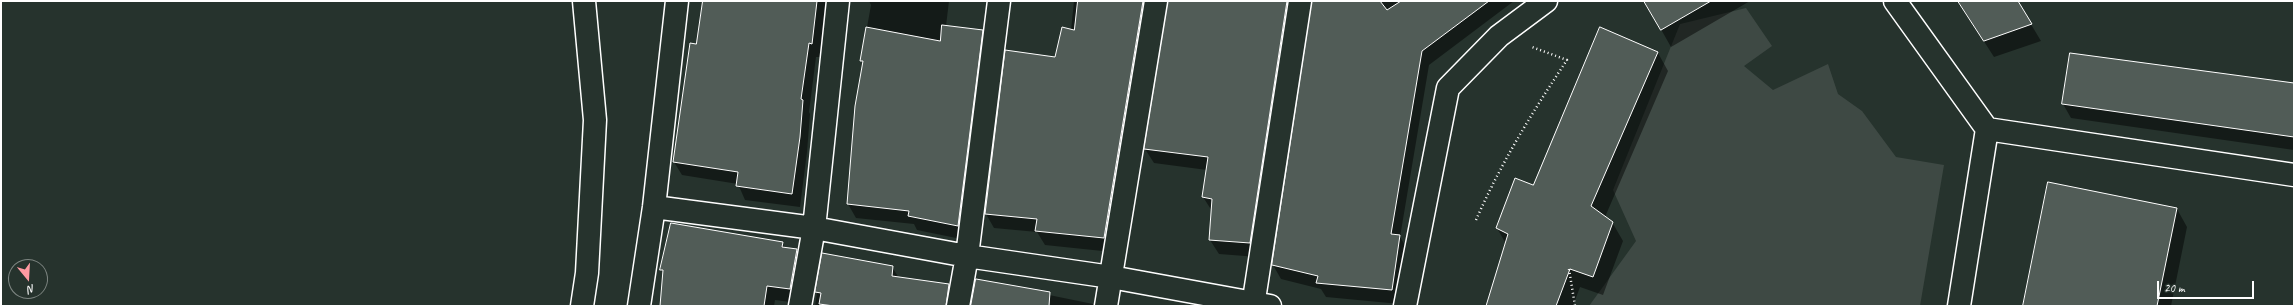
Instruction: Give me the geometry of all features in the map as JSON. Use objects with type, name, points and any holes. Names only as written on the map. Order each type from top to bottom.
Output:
[{"type":"street","points":[[582,306],[587,273],[595,120],[584,1]]},
{"type":"street","points":[[639,306],[654,207],[677,1]]},
{"type":"street","points":[[800,306],[814,228],[838,1]]},
{"type":"street","points":[[958,306],[967,256],[998,1]]},
{"type":"street","points":[[1106,306],[1112,277],[1156,1]]},
{"type":"street","points":[[654,207],[814,228],[967,256],[1112,277],[1259,305],[1300,1]]},
{"type":"street","points":[[1406,306],[1448,88],[1499,36],[1546,1]]},
{"type":"street","points":[[1895,1],[1987,130],[1959,306]]},
{"type":"street","points":[[1987,130],[2294,175]]},
{"type":"path","points":[[1476,220],[1494,179],[1517,137],[1567,60],[1499,36]]},
{"type":"path","points":[[1570,269],[1576,306]]},
{"type":"shaded area","points":[[1746,8],[1772,46],[1744,66],[1773,90],[1828,64],[1838,94],[1862,111],[1896,157],[1944,165],[1920,306],[1589,306],[1636,241],[1613,190],[1680,24]]},
{"type":"building","points":[[703,1],[817,1],[812,44],[809,43],[801,99],[803,100],[800,137],[792,194],[736,186],[738,172],[673,162],[690,43],[696,44]]},
{"type":"building","points":[[1078,1],[1143,1],[1104,238],[1035,231],[1037,219],[985,214],[1005,50],[1055,57],[1062,27],[1074,30]]},
{"type":"building","points":[[1168,1],[1287,1],[1250,243],[1209,240],[1212,199],[1202,197],[1208,157],[1144,149]]},
{"type":"building","points":[[1312,1],[1380,1],[1387,10],[1401,1],[1489,1],[1422,51],[1391,234],[1400,235],[1392,290],[1316,283],[1318,276],[1272,265]]},
{"type":"building","points":[[1644,1],[1711,1],[1661,30]]},
{"type":"building","points":[[1958,1],[2018,1],[2032,24],[1984,41]]},
{"type":"building","points":[[942,25],[983,30],[958,226],[908,216],[909,211],[847,204],[855,106],[863,61],[860,61],[866,27],[940,41]]},
{"type":"building","points":[[1600,27],[1658,52],[1591,206],[1613,222],[1593,277],[1570,269],[1556,306],[1486,306],[1508,234],[1496,228],[1515,178],[1533,185]]},
{"type":"building","points":[[2070,53],[2294,83],[2294,137],[2062,104]]},
{"type":"building","points":[[2048,182],[2177,208],[2157,306],[2023,306]]},
{"type":"building","points":[[671,223],[783,242],[782,247],[797,249],[790,289],[767,286],[764,306],[660,306],[663,270],[660,270]]},
{"type":"building","points":[[822,253],[893,266],[892,276],[949,284],[946,306],[834,306],[819,304],[821,293],[815,292]]},
{"type":"building","points":[[976,279],[1050,292],[1049,306],[971,306]]}]
